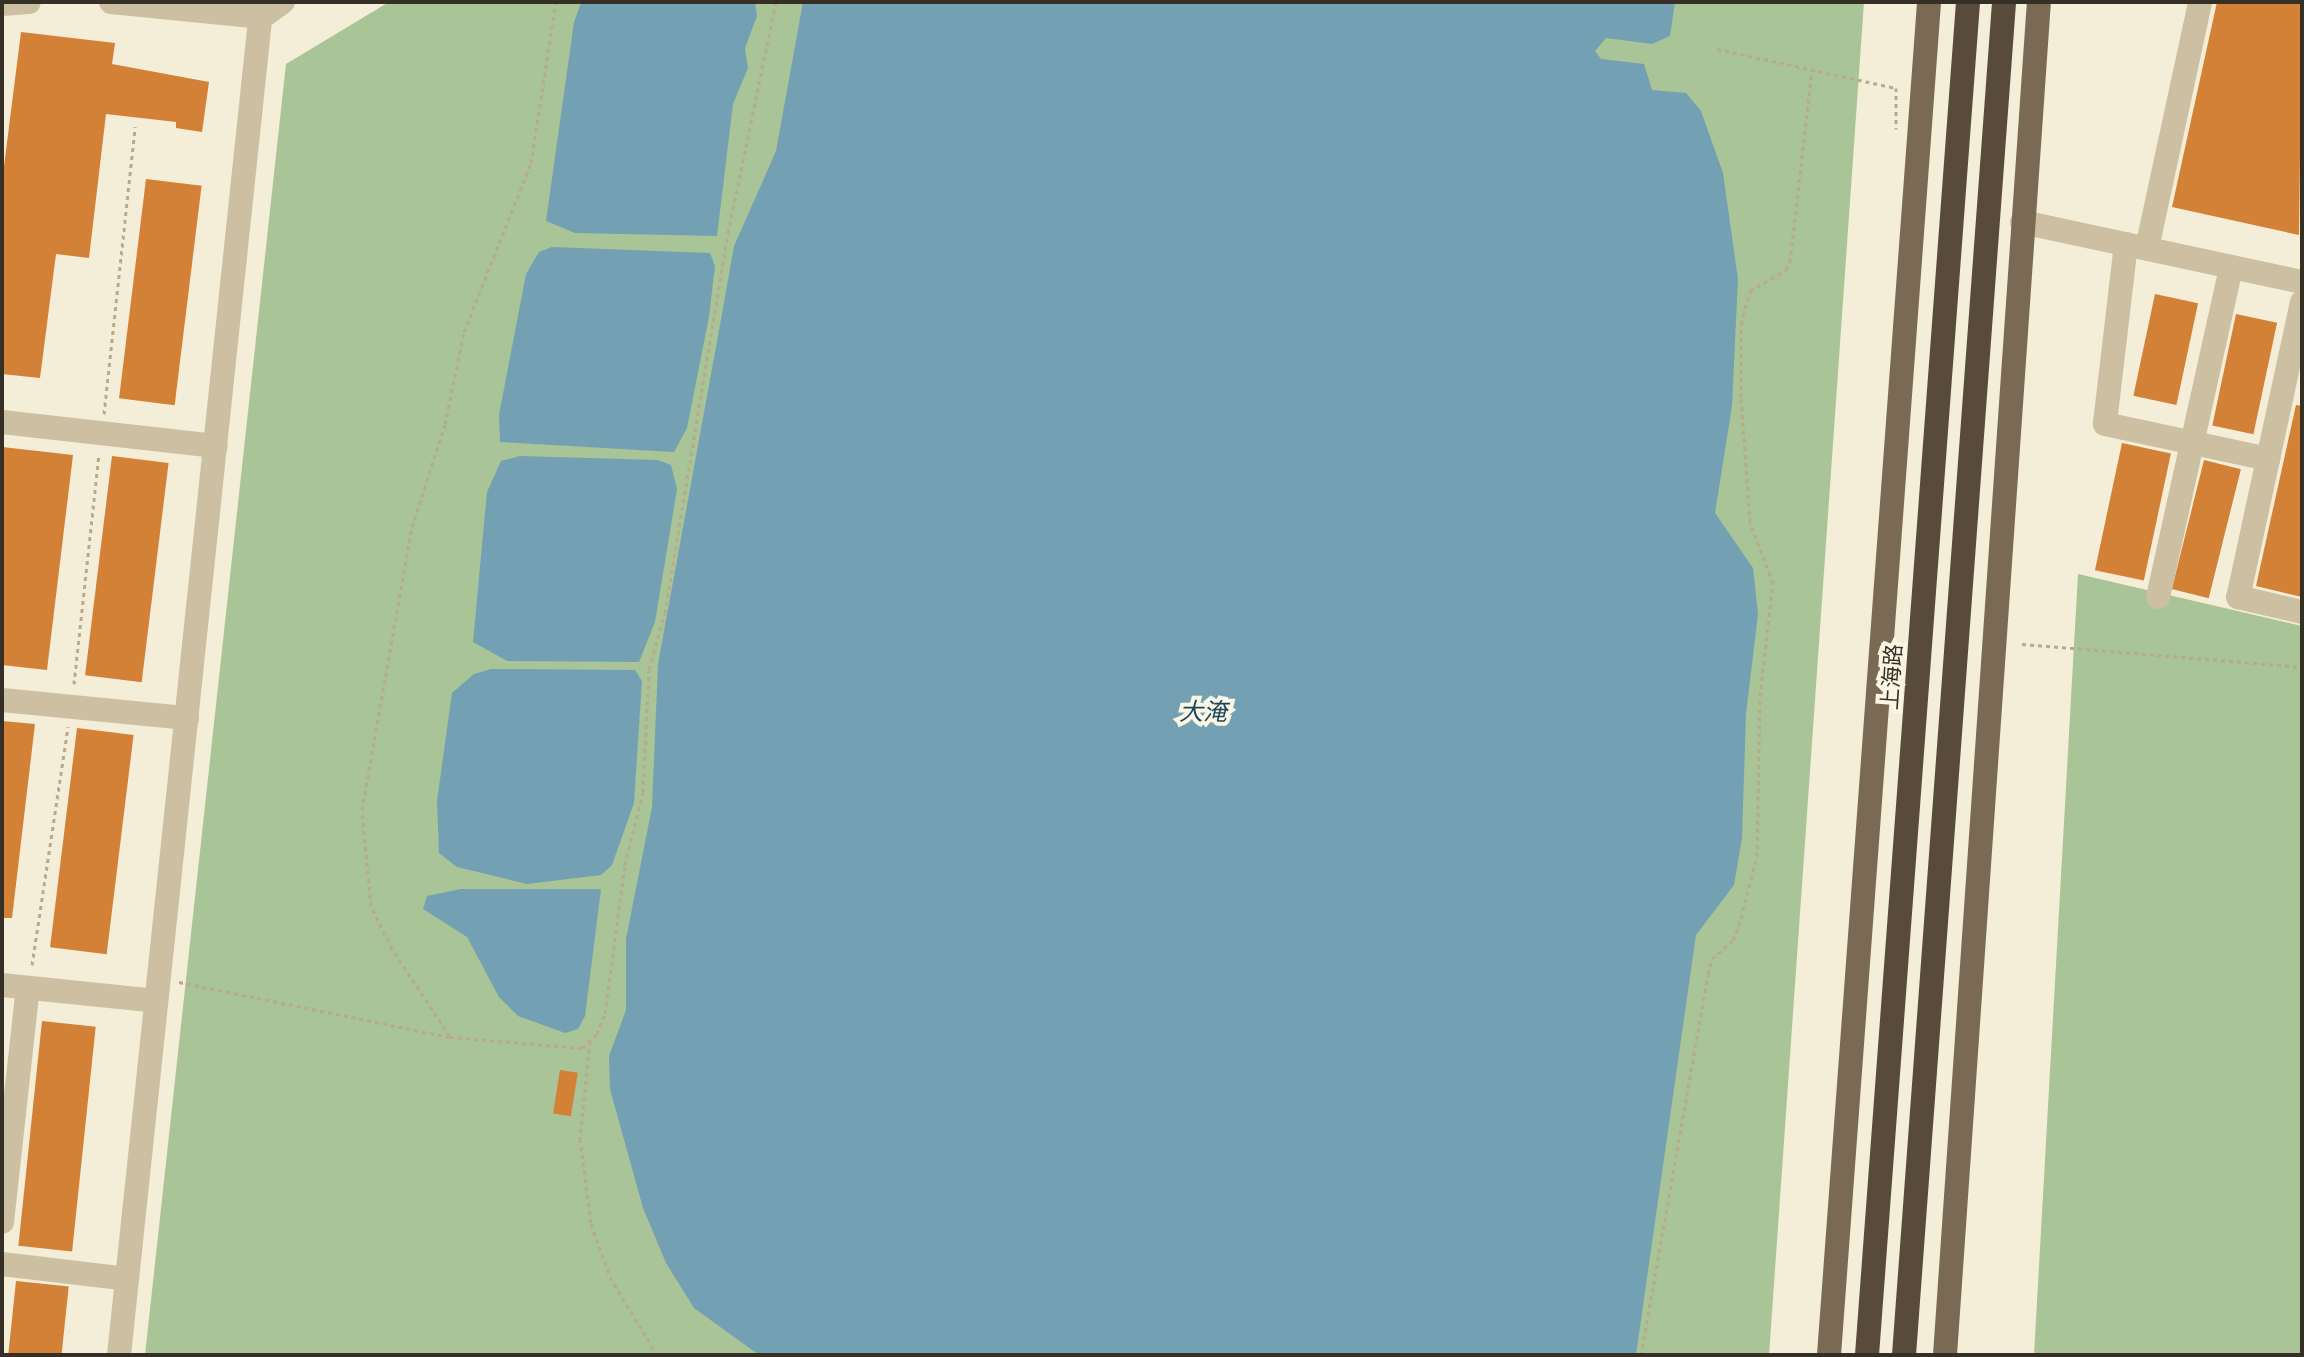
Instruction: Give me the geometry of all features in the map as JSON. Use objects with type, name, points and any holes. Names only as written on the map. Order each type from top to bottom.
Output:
[{"type":"highway","name":"上海路","points":[[1867,1355],[1968,2]]},
{"type":"highway","points":[[1904,1355],[2004,2]]},
{"type":"main road","name":"上海路","points":[[1829,1355],[1929,2]]},
{"type":"main road","points":[[1945,1355],[2037,7]]},
{"type":"street","points":[[2,4],[25,2]]},
{"type":"street","points":[[111,2],[262,10],[283,2]]},
{"type":"street","points":[[2200,2],[2136,246],[2105,424],[2268,459]]},
{"type":"street","points":[[119,1355],[262,10]]},
{"type":"street","points":[[2022,222],[2302,282]]},
{"type":"street","points":[[2158,597],[2231,267]]},
{"type":"street","points":[[2302,302],[2238,597],[2302,612]]},
{"type":"street","points":[[2,422],[216,446]]},
{"type":"street","points":[[2,700],[187,718]]},
{"type":"street","points":[[2,985],[158,990]]},
{"type":"street","points":[[2,1222],[28,988]]},
{"type":"street","points":[[2,1264],[127,1279]]},
{"type":"path","points":[[450,1037],[392,949],[371,906],[362,810],[412,527],[445,424],[464,332],[531,163],[556,2]]},
{"type":"path","points":[[158,990],[450,1037],[582,1048],[590,1041],[605,1013],[625,865],[643,792],[649,669],[665,613],[728,233],[776,2]]},
{"type":"path","points":[[1717,49],[1896,88],[1897,131],[1903,138],[1920,139]]},
{"type":"path","points":[[1641,1355],[1708,974],[1712,959],[1733,940],[1739,926],[1757,856],[1760,696],[1773,583],[1750,522],[1741,397],[1741,324],[1750,291],[1786,270],[1790,262],[1812,70]]},
{"type":"path","points":[[28,988],[72,707],[135,127]]},
{"type":"path","points":[[2022,644],[2302,667]]},
{"type":"path","points":[[590,1041],[580,1139],[591,1224],[610,1277],[657,1355]]},
{"type":"green space","name":"大淹","points":[[389,2],[1864,2],[1769,1355],[145,1355],[286,64]]},
{"type":"green space","points":[[2078,574],[2302,626],[2302,1355],[2034,1355]]},
{"type":"water","points":[[755,2],[757,16],[745,48],[748,68],[733,104],[717,236],[575,233],[546,221],[574,22],[581,3]]},
{"type":"water","name":"大淹","points":[[803,2],[1675,2],[1670,36],[1652,44],[1606,38],[1595,51],[1601,59],[1644,64],[1652,90],[1686,93],[1701,111],[1723,173],[1738,279],[1732,406],[1715,513],[1753,568],[1758,614],[1746,714],[1742,838],[1734,885],[1696,935],[1636,1355],[759,1355],[694,1308],[666,1263],[643,1208],[610,1089],[609,1056],[626,1010],[626,939],[652,807],[658,664],[734,246],[776,151]]},
{"type":"water","points":[[552,247],[710,253],[715,266],[709,317],[687,428],[674,452],[500,442],[499,415],[526,274],[539,252]]},
{"type":"water","points":[[520,456],[658,460],[671,465],[677,489],[655,622],[639,662],[507,661],[473,642],[487,492],[501,461]]},
{"type":"water","points":[[491,669],[635,670],[642,681],[634,803],[612,865],[601,875],[527,884],[457,867],[439,853],[437,801],[452,693],[474,674]]},
{"type":"water","points":[[461,889],[601,889],[585,1016],[578,1029],[565,1033],[518,1016],[499,997],[467,937],[423,909],[427,896]]},
{"type":"building","points":[[2217,2],[2302,2],[2299,235],[2172,207]]},
{"type":"building","points":[[21,32],[115,43],[112,64],[209,82],[202,132],[176,128],[176,122],[106,114],[89,258],[56,254],[40,378],[2,374],[2,182]]},
{"type":"building","points":[[146,179],[202,186],[175,405],[119,398]]},
{"type":"building","points":[[2155,294],[2198,303],[2176,405],[2133,396]]},
{"type":"building","points":[[2236,314],[2277,323],[2253,434],[2212,426]]},
{"type":"building","points":[[2296,405],[2302,406],[2302,597],[2256,586]]},
{"type":"building","points":[[2122,443],[2171,453],[2144,581],[2095,570]]},
{"type":"building","points":[[2,447],[73,455],[47,670],[2,665]]},
{"type":"building","points":[[112,456],[169,463],[142,682],[85,675]]},
{"type":"building","points":[[2204,460],[2241,469],[2209,598],[2172,589]]},
{"type":"building","points":[[2,721],[35,724],[12,918],[2,918]]},
{"type":"building","points":[[77,728],[134,735],[107,954],[50,947]]},
{"type":"building","points":[[42,1021],[96,1027],[72,1251],[18,1246]]},
{"type":"building","points":[[560,1070],[578,1073],[571,1116],[553,1113]]},
{"type":"building","points":[[16,1281],[69,1287],[62,1355],[8,1355]]}]
